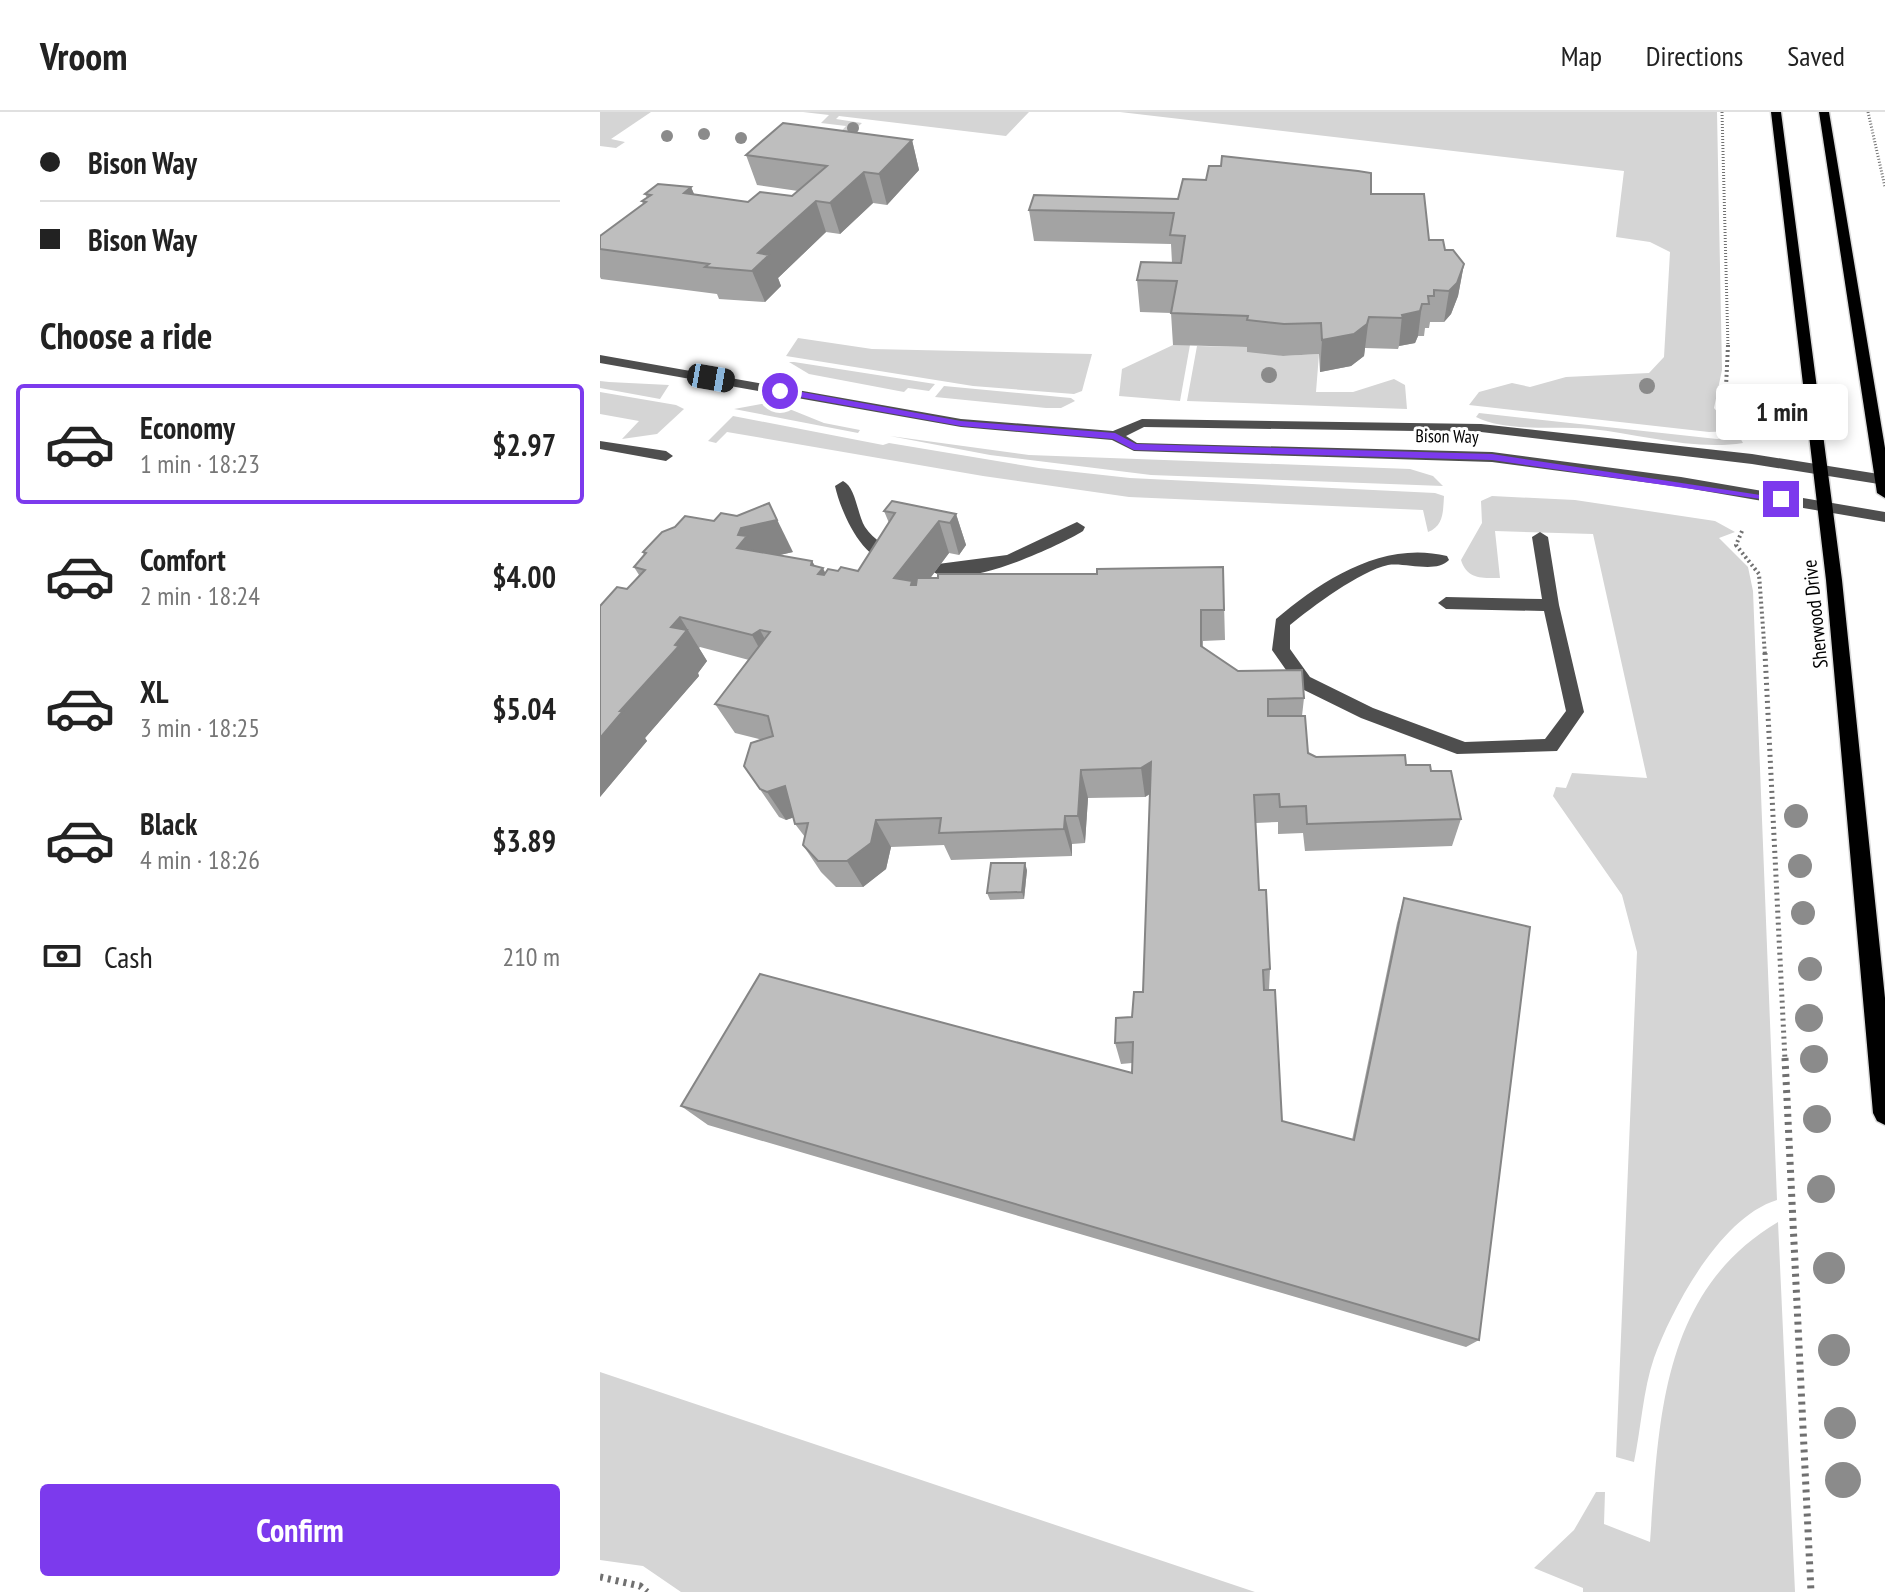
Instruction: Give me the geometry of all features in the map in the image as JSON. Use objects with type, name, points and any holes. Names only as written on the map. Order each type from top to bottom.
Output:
[{"type":"main road","name":"Sherwood Drive","points":[[1776,112],[1821,470],[1855,781],[1885,1113]]},
{"type":"main road","points":[[1824,112],[1884,485]]},
{"type":"street","name":"Bison Way","points":[[600,359],[961,423],[1115,436],[1134,447],[1492,457],[1681,482],[1885,517]]},
{"type":"street","name":"Bison Way","points":[[1115,436],[1142,423],[1467,427],[1821,470],[1884,485]]},
{"type":"street","points":[[602,447],[666,456]]},
{"type":"street","points":[[843,486],[855,529],[873,548],[896,560]]},
{"type":"street","points":[[938,569],[979,569],[1018,560],[1052,544],[1077,527]]},
{"type":"street","points":[[1441,560],[1384,560],[1315,595],[1282,623],[1281,650],[1304,682],[1367,713],[1464,749],[1550,746],[1575,712],[1551,605],[1540,537]]},
{"type":"street","points":[[1446,603],[1551,605]]},
{"type":"path","points":[[1722,112],[1729,369],[1725,408],[1744,433]]},
{"type":"path","points":[[1868,112],[1885,187]]},
{"type":"path","points":[[1742,531],[1736,545],[1759,574],[1764,634],[1811,1592]]},
{"type":"path","points":[[600,1577],[640,1586],[647,1592]]},
{"type":"shaded area","points":[[600,112],[651,112],[611,139],[625,142],[616,148],[600,146]]},
{"type":"shaded area","points":[[803,112],[1029,112],[1006,136],[839,116],[836,119],[862,123],[847,137],[837,136],[846,126],[821,123],[829,115]]},
{"type":"shaded area","points":[[1120,112],[1717,112],[1722,370],[1714,408],[1733,431],[1709,432],[1469,405],[1479,392],[1512,383],[1530,387],[1566,377],[1649,373],[1664,357],[1670,252],[1650,242],[1616,237],[1624,171]]},
{"type":"shaded area","points":[[798,338],[872,349],[1092,354],[1082,391],[1074,394],[973,386],[786,356]]},
{"type":"shaded area","points":[[1173,345],[1190,345],[1180,401],[1119,396],[1122,369]]},
{"type":"shaded area","points":[[1197,346],[1247,347],[1283,356],[1319,354],[1316,392],[1353,392],[1394,379],[1405,385],[1407,409],[1187,401]]},
{"type":"shaded area","points":[[789,362],[935,384],[929,391],[908,388],[904,392],[809,374]]},
{"type":"shaded area","points":[[600,381],[669,385],[660,399],[600,388]]},
{"type":"shaded area","points":[[944,386],[1071,398],[1075,401],[1061,408],[1046,408],[935,397]]},
{"type":"shaded area","points":[[600,392],[684,409],[657,434],[622,439],[639,421],[600,414]]},
{"type":"shaded area","points":[[772,402],[824,423],[860,430],[858,433],[734,409]]},
{"type":"shaded area","points":[[1479,413],[1717,439],[1739,436],[1743,443],[1706,445],[1591,429],[1517,427],[1476,417]]},
{"type":"shaded area","points":[[733,416],[883,445],[889,443],[1039,468],[1130,478],[1435,493],[1444,496],[1443,512],[1437,526],[1428,532],[1423,510],[1129,497],[983,476],[727,432],[716,443],[708,441]]},
{"type":"shaded area","points":[[890,436],[1029,455],[1410,469],[1433,476],[1443,486],[1151,475],[990,455]]},
{"type":"shaded area","points":[[1492,496],[1575,500],[1715,521],[1735,532],[1719,538],[1748,567],[1753,591],[1777,1200],[1756,1210],[1718,1244],[1673,1314],[1650,1370],[1634,1462],[1616,1457],[1637,952],[1622,895],[1553,796],[1556,787],[1566,788],[1572,773],[1647,778],[1593,534],[1495,531],[1500,578],[1476,576],[1467,571],[1461,560],[1482,523],[1481,501]]},
{"type":"shaded area","points":[[1778,1222],[1795,1592],[1583,1592],[1583,1588],[1534,1568],[1574,1530],[1596,1492],[1605,1492],[1604,1524],[1650,1542],[1663,1406],[1673,1363],[1688,1322],[1709,1285],[1739,1251]]},
{"type":"shaded area","points":[[600,1372],[1255,1592],[681,1592],[643,1566],[600,1560]]},
{"type":"building","points":[[783,123],[912,140],[879,174],[864,172],[830,203],[816,201],[758,253],[769,255],[752,271],[705,267],[709,264],[600,249],[600,236],[646,202],[642,201],[651,195],[645,194],[658,184],[691,187],[684,193],[748,202],[760,192],[792,196],[827,166],[746,155]]},
{"type":"building","points":[[1222,156],[1371,173],[1371,194],[1424,194],[1429,240],[1443,240],[1445,250],[1453,250],[1464,264],[1457,283],[1449,291],[1434,290],[1434,296],[1428,296],[1429,304],[1422,304],[1420,311],[1402,315],[1403,318],[1369,317],[1367,324],[1354,334],[1322,340],[1321,323],[1284,324],[1247,320],[1248,316],[1171,313],[1177,281],[1137,280],[1141,262],[1181,263],[1185,236],[1170,235],[1174,213],[1029,210],[1034,195],[1178,199],[1183,179],[1206,180],[1209,166],[1221,166]]},
{"type":"building","points":[[892,501],[956,514],[950,523],[939,521],[894,578],[912,581],[911,585],[916,585],[917,578],[938,578],[938,574],[1097,574],[1097,569],[1223,567],[1224,610],[1201,610],[1201,646],[1238,671],[1302,670],[1304,698],[1268,699],[1268,716],[1305,716],[1308,753],[1316,757],[1405,755],[1406,765],[1430,765],[1431,771],[1451,771],[1461,819],[1307,824],[1306,806],[1280,807],[1279,794],[1254,795],[1259,890],[1266,890],[1270,969],[1263,970],[1264,990],[1275,990],[1282,1121],[1354,1140],[1404,898],[1530,927],[1479,1340],[681,1106],[760,974],[1132,1073],[1133,1042],[1115,1043],[1116,1018],[1132,1017],[1134,992],[1143,992],[1151,762],[1141,768],[1081,770],[1078,816],[1065,816],[1064,829],[939,833],[941,818],[876,820],[871,843],[847,861],[818,861],[803,845],[808,823],[795,824],[785,786],[767,792],[760,789],[744,766],[751,743],[773,736],[768,716],[715,704],[770,632],[760,630],[752,635],[680,617],[671,627],[687,630],[675,645],[679,646],[620,711],[623,711],[600,738],[600,606],[617,587],[627,589],[645,570],[634,567],[662,532],[675,527],[685,516],[714,521],[721,513],[737,516],[769,503],[777,520],[741,528],[738,535],[747,536],[737,548],[812,561],[811,565],[823,568],[818,574],[824,575],[828,569],[838,571],[841,567],[858,571],[895,513],[884,511]]},
{"type":"building","points":[[991,863],[1025,863],[1022,892],[987,893]]},
{"type":"route","points":[[780,391],[961,423],[1060,434],[1115,436],[1134,447],[1492,457],[1681,482],[1781,499]]}]
